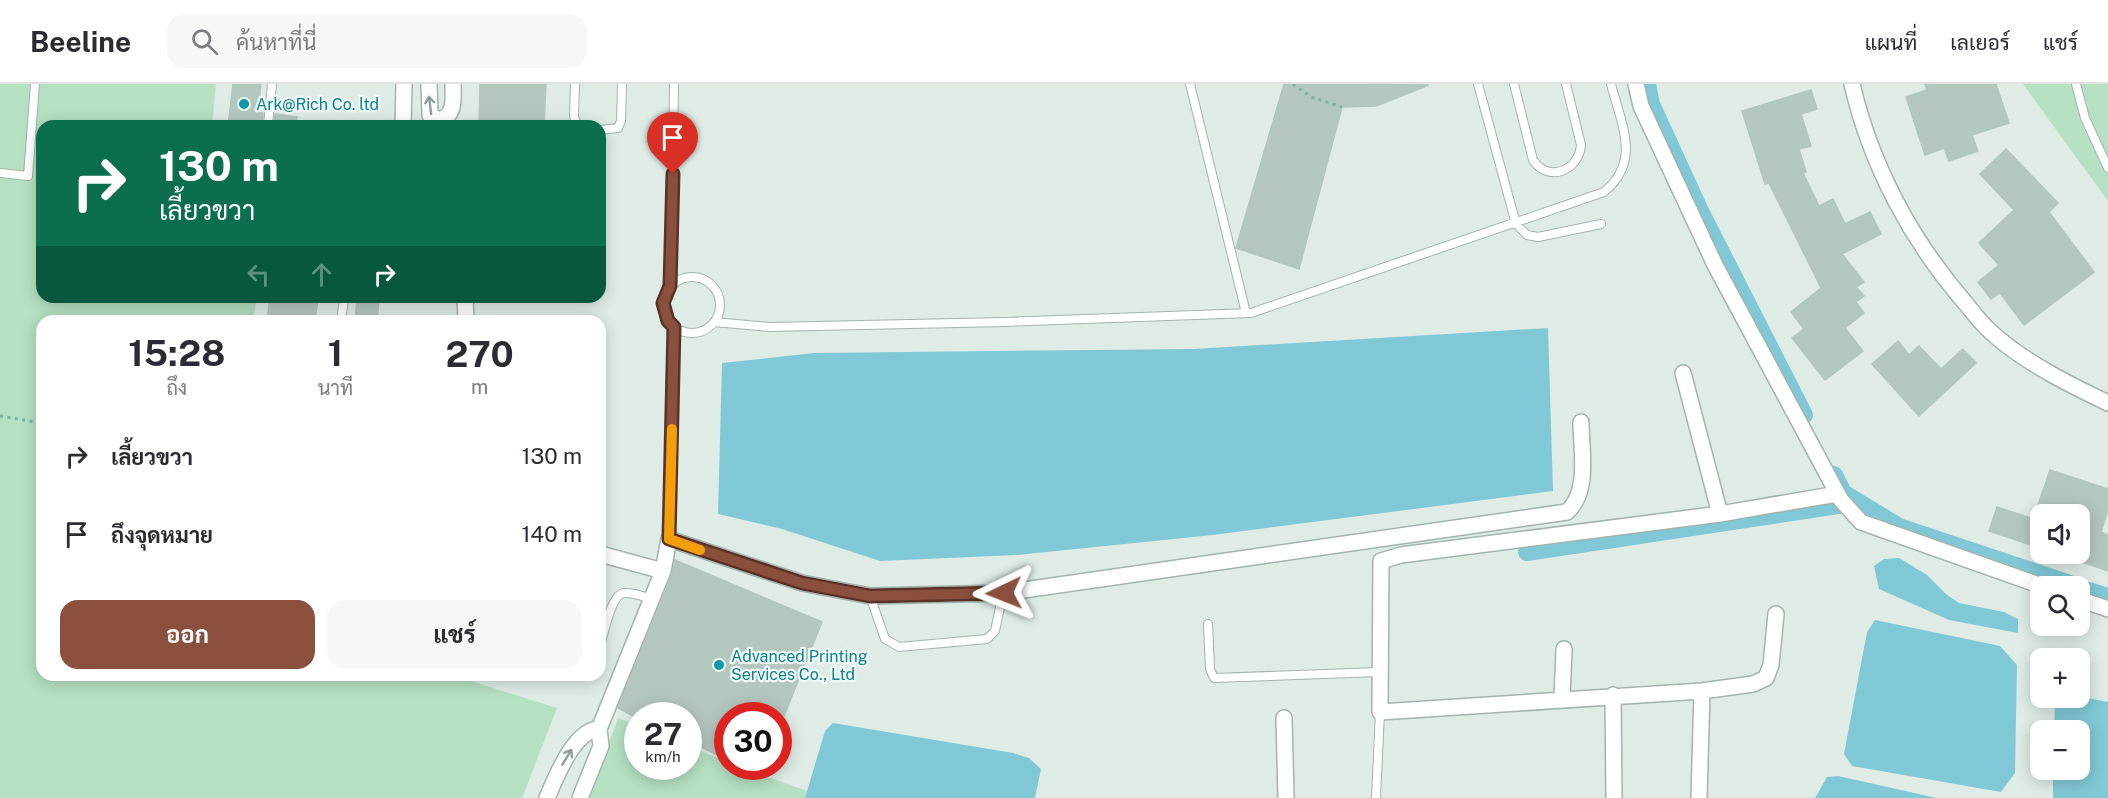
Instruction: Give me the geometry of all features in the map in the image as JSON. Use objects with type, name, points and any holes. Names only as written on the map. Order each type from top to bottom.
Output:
[{"type":"street","points":[[403,120],[404,84]]},
{"type":"street","points":[[429,84],[430,115],[439,120],[449,116],[452,111],[453,84]]},
{"type":"street","points":[[1636,84],[1641,106],[1715,265],[1839,497],[1861,522],[2030,582]]},
{"type":"street","points":[[1852,84],[1860,118],[1894,200],[1937,271],[1991,333],[2061,380],[2108,403]]},
{"type":"street","points":[[1683,373],[1720,514]]},
{"type":"street","points":[[580,798],[601,746],[599,729],[663,571],[669,539],[802,583],[870,596],[1004,593],[1567,512],[1575,504],[1581,491],[1581,422]]},
{"type":"street","points":[[1776,614],[1771,665],[1766,678],[1753,684],[1702,691],[1562,698],[1380,712],[1378,672],[1381,561],[1401,555],[1839,497]]},
{"type":"street","points":[[606,556],[663,571]]},
{"type":"street","points":[[2090,603],[2108,609]]},
{"type":"street","points":[[1562,698],[1564,649]]},
{"type":"street","points":[[1698,798],[1702,691]]},
{"type":"street","points":[[1613,695],[1614,798]]},
{"type":"street","points":[[1284,718],[1286,798]]},
{"type":"street","points":[[547,798],[575,745],[585,733],[599,729]]},
{"type":"lane","points":[[1,173],[28,176],[35,84]]},
{"type":"lane","points":[[268,120],[272,84]]},
{"type":"lane","points":[[575,84],[575,120]]},
{"type":"lane","points":[[606,129],[618,128],[621,121],[622,84]]},
{"type":"lane","points":[[670,286],[687,277],[706,280],[718,295],[718,314],[714,322],[700,332],[682,332],[668,321],[663,303],[670,286],[674,84]]},
{"type":"lane","points":[[1190,84],[1246,313]]},
{"type":"lane","points":[[1478,84],[1516,224],[1527,235],[1538,237],[1601,224]]},
{"type":"lane","points":[[1514,84],[1533,160],[1538,167],[1553,172],[1569,168],[1580,155],[1581,145],[1566,84]]},
{"type":"lane","points":[[714,322],[781,327],[1246,313],[1598,196],[1617,181],[1626,165],[1626,144],[1611,84]]},
{"type":"lane","points":[[2076,84],[2085,118],[2108,168]]},
{"type":"lane","points":[[669,539],[674,327]]},
{"type":"lane","points":[[606,628],[614,602],[620,594],[626,592],[652,599]]},
{"type":"lane","points":[[870,596],[885,639],[899,647],[987,639],[995,631],[1004,593]]},
{"type":"lane","points":[[1208,624],[1210,669],[1214,678],[1378,672]]},
{"type":"lane","points":[[1376,798],[1380,712]]},
{"type":"path","points":[[1293,84],[1311,97],[1342,107]]},
{"type":"path","points":[[0,416],[36,422]]},
{"type":"green space","points":[[0,84],[216,84],[213,120],[36,120],[36,303],[256,303],[254,315],[36,315],[36,681],[470,681],[557,708],[522,798],[0,798]]},
{"type":"green space","points":[[2023,84],[2108,84],[2108,201]]},
{"type":"green space","points":[[618,718],[624,720],[624,780],[702,780],[702,751],[714,757],[714,780],[776,780],[807,791],[805,798],[589,798]]},
{"type":"water","points":[[1548,328],[1553,491],[1213,535],[1017,555],[880,561],[782,529],[718,514],[722,363],[814,353],[1193,349]]},
{"type":"water","points":[[1899,558],[1927,575],[1947,595],[1959,603],[2004,612],[2018,619],[2018,633],[1949,620],[1879,589],[1874,566],[1884,559]]},
{"type":"water","points":[[1875,620],[2000,646],[2017,665],[2015,773],[2001,792],[1852,766],[1844,754],[1867,632]]},
{"type":"water","points":[[2090,698],[2108,702],[2108,798],[2053,798],[2053,780],[2090,780],[2090,720],[2054,720],[2055,708],[2090,708]]},
{"type":"water","points":[[833,723],[1013,753],[1029,758],[1041,769],[1035,798],[805,798],[825,731]]},
{"type":"water","points":[[1838,776],[1937,798],[1815,798],[1827,777]]},
{"type":"building","name":"Ark@Rich Co. ltd","points":[[233,84],[261,84],[258,112],[263,113],[262,120],[229,120]]},
{"type":"building","points":[[480,84],[546,84],[544,120],[479,120]]},
{"type":"building","points":[[1284,84],[1429,85],[1376,106],[1342,107],[1299,269],[1236,248]]},
{"type":"building","points":[[1925,84],[1996,84],[2009,123],[1972,135],[1978,151],[1949,161],[1944,148],[1925,155],[1906,97],[1927,90]]},
{"type":"building","points":[[1811,90],[1817,109],[1801,114],[1811,146],[1799,149],[1806,172],[1803,173],[1819,206],[1833,199],[1845,224],[1870,212],[1881,234],[1842,254],[1864,282],[1856,287],[1864,296],[1856,302],[1864,313],[1845,328],[1863,351],[1825,380],[1792,338],[1804,329],[1791,312],[1821,288],[1769,183],[1765,184],[1742,111]]},
{"type":"building","points":[[275,114],[297,117],[297,120],[274,120]]},
{"type":"building","points":[[2006,149],[2058,203],[2049,212],[2094,272],[2024,325],[2000,293],[1991,299],[1978,282],[1999,265],[1979,243],[2014,210],[1980,174]]},
{"type":"building","points":[[269,303],[317,303],[316,315],[268,315]]},
{"type":"building","points":[[357,303],[379,303],[378,315],[356,315]]},
{"type":"building","points":[[1898,341],[1909,355],[1919,346],[1941,369],[1963,349],[1976,363],[1919,416],[1872,364]]},
{"type":"building","points":[[2050,470],[2108,489],[2108,510],[2101,532],[2108,535],[2108,571],[2088,564],[2090,564],[2090,504],[2038,504]]},
{"type":"building","points":[[1997,507],[2030,518],[2030,545],[1989,531]]},
{"type":"building","name":"Advanced Printing Services Co., Ltd","points":[[675,560],[822,622],[790,702],[714,702],[714,753],[702,748],[702,702],[624,702],[624,711],[618,708],[672,575]]},
{"type":"waterway","points":[[1647,84],[1651,104],[1700,211],[1804,415]]},
{"type":"waterway","points":[[1834,475],[1843,493],[1899,527],[2046,576]]},
{"type":"waterway","points":[[1527,552],[1858,502]]},
{"type":"waterway","points":[[2090,591],[2108,597]]},
{"type":"slow traffic","points":[[672,429],[669,539],[700,550]]},
{"type":"place","name":"Ark@Rich Co. ltd","points":[[244,104]]},
{"type":"place","name":"Advanced Printing Services Co., Ltd","points":[[719,665]]},
{"type":"route","points":[[673,174],[670,286],[663,303],[668,321],[674,327],[669,539],[802,583],[870,596],[1004,593]]}]
